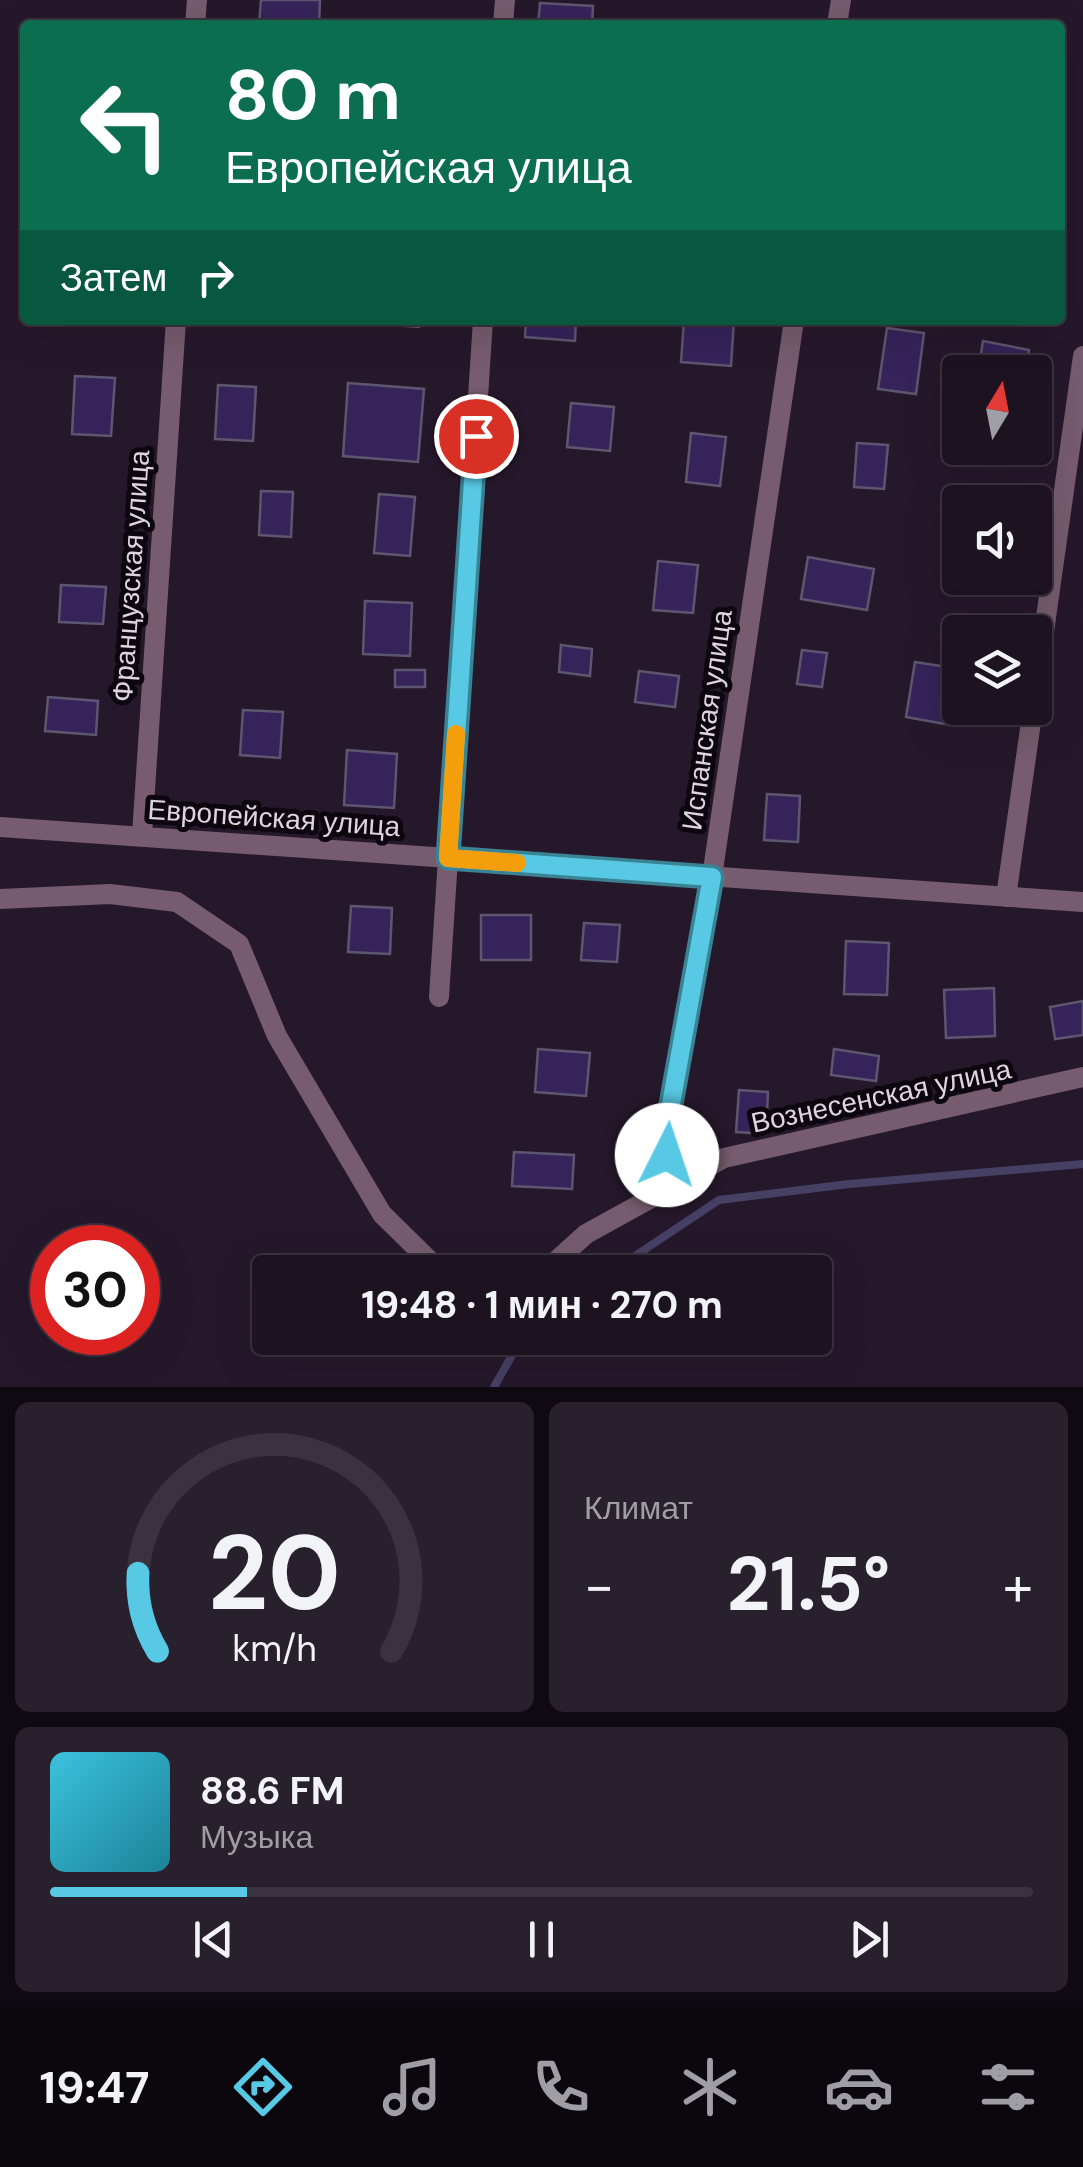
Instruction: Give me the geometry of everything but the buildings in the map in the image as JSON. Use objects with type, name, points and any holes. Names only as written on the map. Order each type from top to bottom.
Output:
[{"type":"street","name":"Французская улица","points":[[142,835],[176,325]]},
{"type":"street","points":[[439,996],[484,325]]},
{"type":"street","name":"Испанская улица","points":[[676,1185],[667,1155],[666,1132],[712,877],[793,325]]},
{"type":"street","points":[[1046,615],[1083,356]]},
{"type":"street","points":[[1006,897],[1031,725]]},
{"type":"street","name":"Европейская улица","points":[[0,827],[1083,902]]},
{"type":"street","points":[[0,900],[110,894],[177,902],[239,944],[277,1036],[382,1214],[424,1255]]},
{"type":"street","name":"Вознесенская улица","points":[[563,1255],[586,1234],[724,1158],[1083,1077]]},
{"type":"waterway","points":[[636,1255],[719,1200],[849,1184],[1083,1164]]},
{"type":"waterway","points":[[494,1387],[512,1355]]},
{"type":"slow traffic","points":[[456,734],[448,858],[517,863]]},
{"type":"route","points":[[476,436],[448,858],[712,877],[666,1132],[667,1155]]}]
